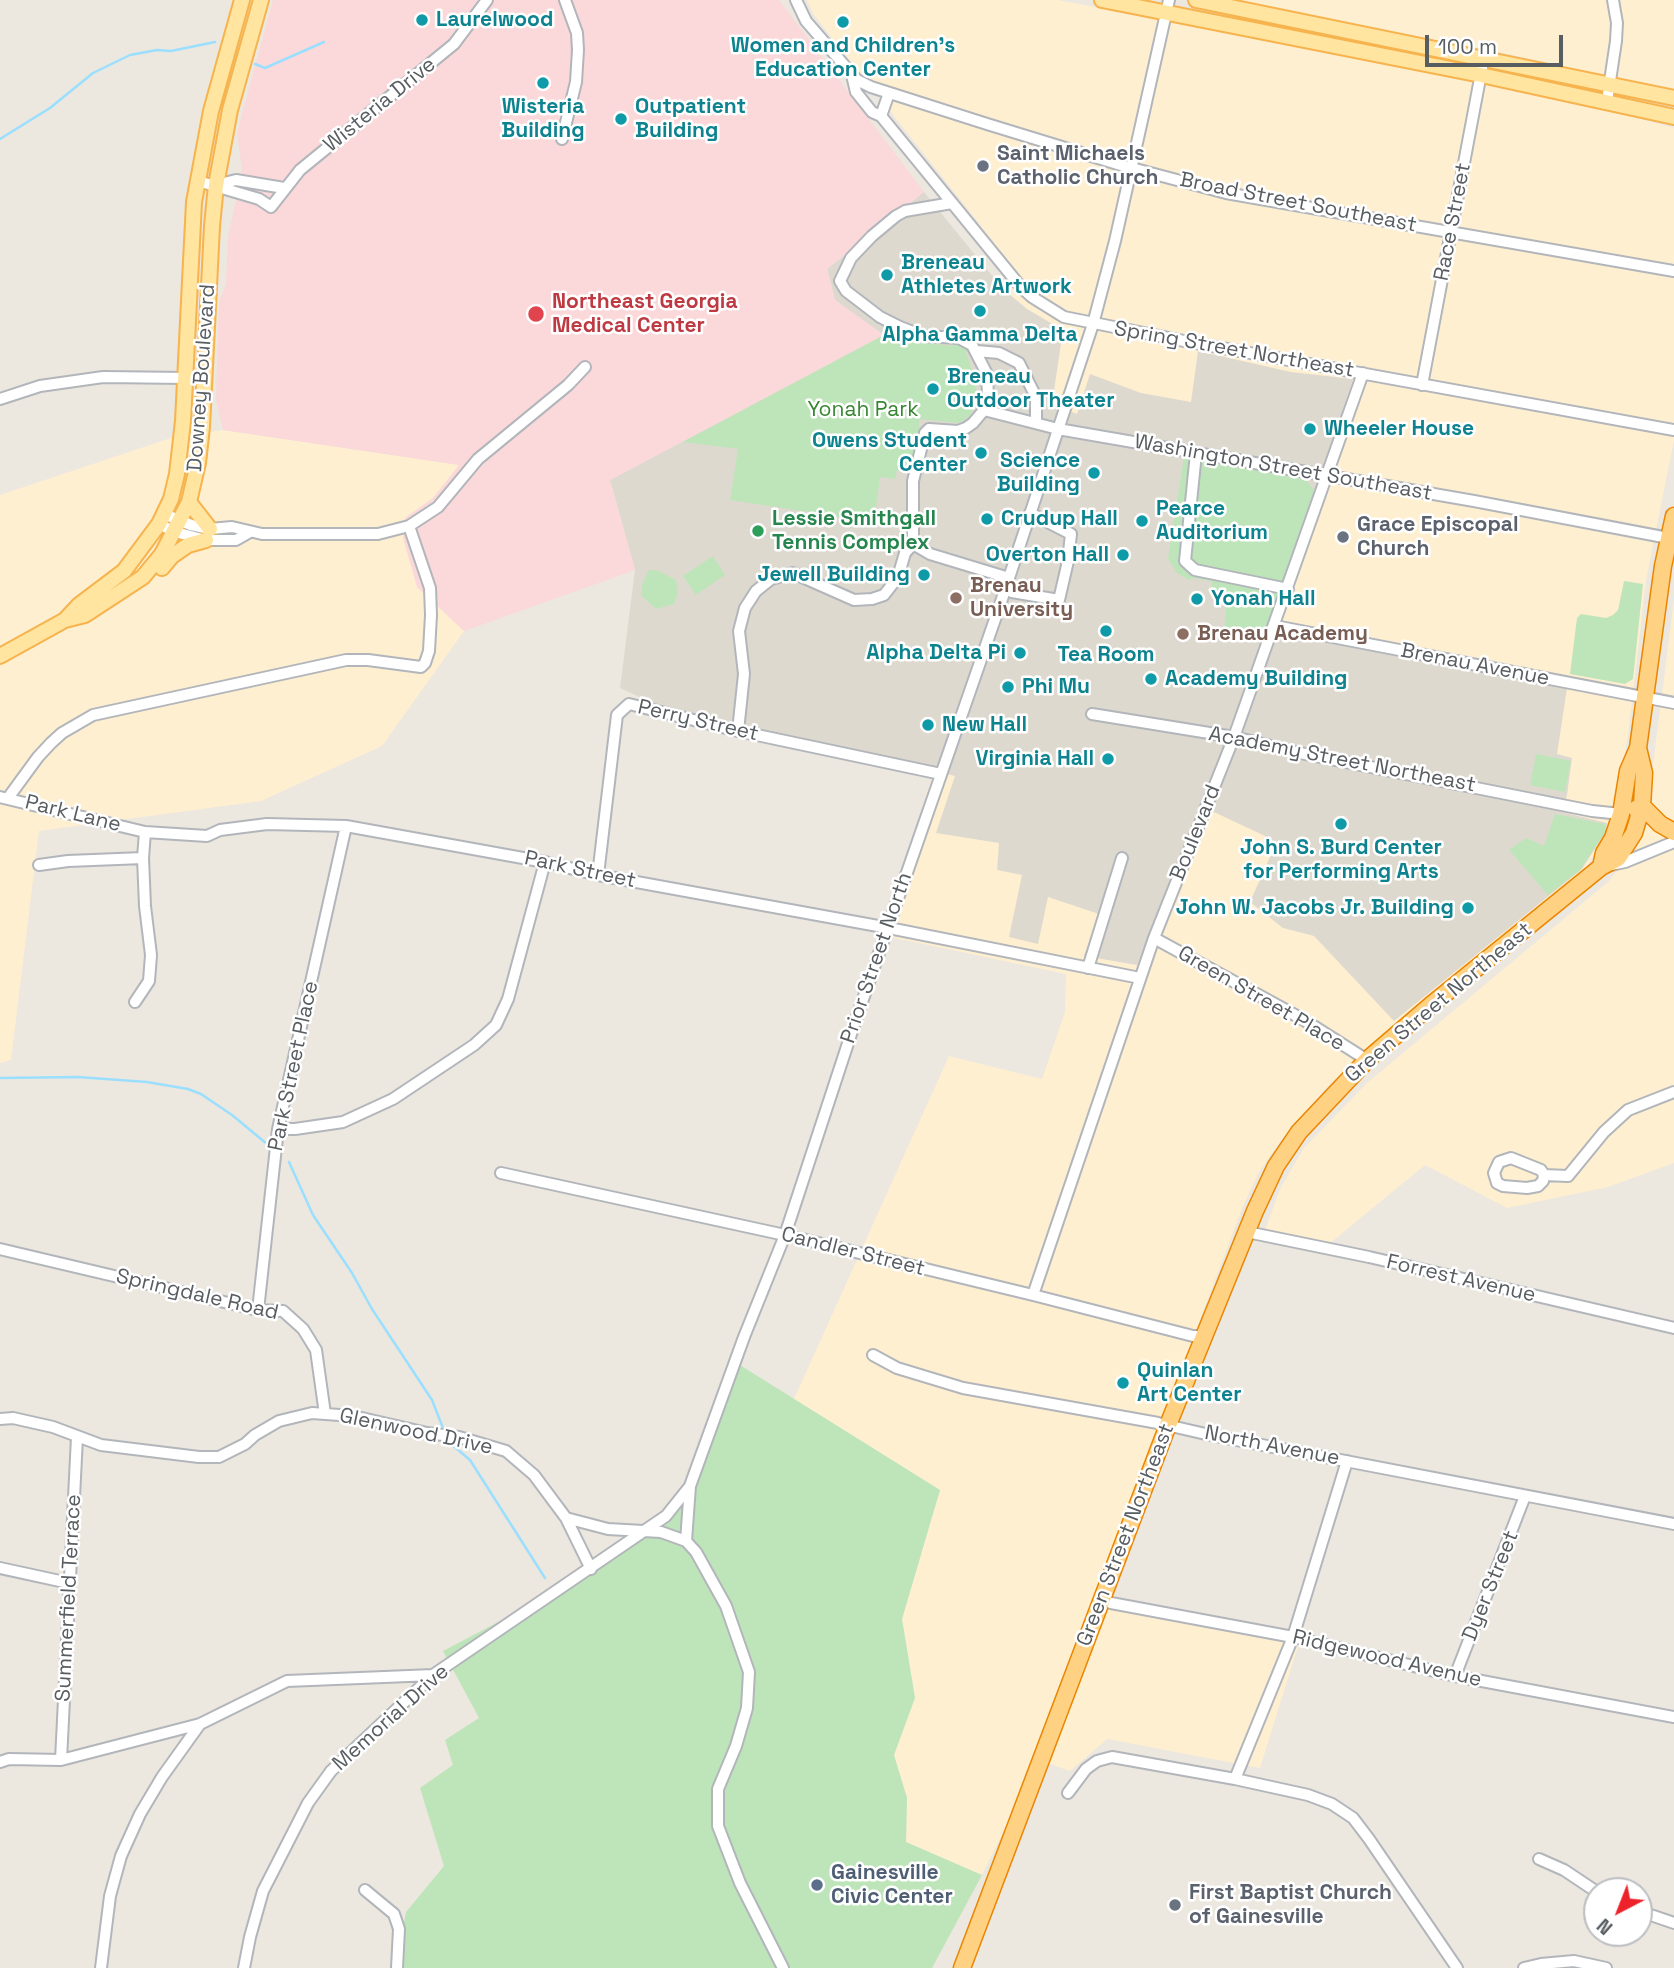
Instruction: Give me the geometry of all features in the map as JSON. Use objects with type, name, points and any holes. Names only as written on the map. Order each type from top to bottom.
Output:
[{"type":"highway","points":[[1601,867],[1604,853],[1613,838],[1621,814],[1628,771],[1638,748],[1647,698],[1661,577],[1672,539],[1674,516]]},
{"type":"highway","name":"Green Street Northeast","points":[[962,1968],[1168,1425],[1276,1166],[1318,1110],[1367,1060],[1440,997],[1601,867],[1618,858],[1627,845],[1642,806],[1644,774],[1638,748]]},
{"type":"highway","points":[[1621,814],[1642,806],[1660,824],[1674,831]]},
{"type":"main road","name":"Downey Boulevard","points":[[65,620],[79,605],[124,571],[162,519],[177,474],[186,378],[194,202],[211,111],[242,0]]},
{"type":"main road","name":"Downey Boulevard","points":[[65,620],[85,615],[128,588],[153,566],[189,502],[198,463],[203,405],[216,185],[230,110],[261,0]]},
{"type":"main road","points":[[1102,0],[1168,6],[1674,117]]},
{"type":"main road","points":[[1196,0],[1674,98]]},
{"type":"main road","points":[[187,350],[204,376]]},
{"type":"main road","points":[[186,378],[203,405]]},
{"type":"main road","points":[[128,588],[158,574],[172,556],[208,535],[189,502]]},
{"type":"main road","points":[[0,656],[65,620]]},
{"type":"street","name":"Wisteria Drive","points":[[216,185],[233,193],[258,199],[271,207],[300,170],[454,44],[487,0]]},
{"type":"street","points":[[562,139],[576,82],[578,50],[577,33],[565,0]]},
{"type":"street","name":"Spring Street Northeast","points":[[796,0],[806,21],[852,75],[856,92],[872,112],[881,116],[1032,298],[1064,317],[1674,430]]},
{"type":"street","points":[[1606,102],[1616,41],[1617,23],[1613,0]]},
{"type":"street","name":"Prior Street North","points":[[690,1486],[744,1337],[785,1235],[1093,324],[1132,168],[1168,6]]},
{"type":"street","name":"Race Street","points":[[1422,385],[1484,60]]},
{"type":"street","name":"Broad Street Southeast","points":[[852,75],[871,87],[889,93],[1132,168],[1226,193],[1674,271]]},
{"type":"street","points":[[881,116],[889,93]]},
{"type":"street","points":[[198,181],[216,185],[236,180],[284,188]]},
{"type":"street","points":[[738,731],[744,674],[739,631],[746,608],[756,591],[771,579],[793,573],[854,600],[872,599],[884,594],[898,577],[905,553],[913,544],[913,481],[925,433],[929,429],[958,431],[973,423],[984,410],[988,396],[987,374],[972,345],[959,338],[923,336],[900,327],[880,317],[846,291],[840,281],[851,258],[872,236],[905,211],[952,203]]},
{"type":"street","points":[[977,351],[999,353],[1019,363],[1036,397],[1036,424]]},
{"type":"street","points":[[162,519],[208,535],[232,527],[250,532],[378,534],[409,526],[438,507],[478,458],[568,385],[585,367]]},
{"type":"street","name":"Boulevard","points":[[1034,1295],[1140,978],[1234,737],[1363,373]]},
{"type":"street","points":[[0,399],[40,386],[103,377],[186,378]]},
{"type":"street","name":"Washington Street Southeast","points":[[984,410],[1058,429],[1474,501],[1672,539]]},
{"type":"street","points":[[1196,453],[1185,561],[1195,570],[1288,589]]},
{"type":"street","points":[[913,544],[930,554],[1007,583],[1012,592],[1059,600],[1071,534],[1030,513]]},
{"type":"street","points":[[4,797],[51,743],[62,733],[93,715],[346,660],[421,667],[429,651],[430,588],[409,526]]},
{"type":"street","name":"Brenau Avenue","points":[[1275,625],[1674,704]]},
{"type":"street","name":"Perry Street","points":[[598,875],[617,715],[629,704],[738,731],[941,774]]},
{"type":"street","name":"Academy Street Northeast","points":[[1092,715],[1234,737],[1300,753],[1592,811],[1621,814]]},
{"type":"street","name":"Park Lane","points":[[4,797],[145,832]]},
{"type":"street","name":"Park Street","points":[[145,832],[207,836],[220,830],[294,822],[346,826],[1140,978]]},
{"type":"street","name":"Park Street Place","points":[[258,1310],[278,1129],[346,826]]},
{"type":"street","points":[[135,1002],[149,981],[151,955],[145,906],[145,832]]},
{"type":"street","points":[[1601,867],[1625,862],[1674,842]]},
{"type":"street","points":[[39,864],[143,858]]},
{"type":"street","points":[[1088,968],[1122,858]]},
{"type":"street","points":[[278,1129],[343,1122],[393,1099],[474,1045],[496,1025],[508,999],[545,862]]},
{"type":"street","name":"Green Street Place","points":[[1154,939],[1304,1020],[1367,1060]]},
{"type":"street","points":[[1544,1175],[1569,1176],[1604,1132],[1629,1110],[1674,1092]]},
{"type":"street","name":"Candler Street","points":[[501,1173],[785,1235],[1193,1336],[1204,1336]]},
{"type":"street","name":"Forrest Avenue","points":[[1247,1232],[1382,1260],[1674,1328]]},
{"type":"street","name":"Springdale Road","points":[[0,1249],[258,1310],[283,1311],[303,1329],[316,1350],[325,1413]]},
{"type":"street","name":"North Avenue","points":[[873,1355],[897,1368],[963,1388],[1168,1425],[1674,1524]]},
{"type":"street","name":"Glenwood Drive","points":[[0,1419],[13,1418],[39,1423],[101,1446],[188,1456],[219,1457],[245,1444],[279,1421],[312,1413],[354,1416],[427,1433],[459,1437],[506,1451],[534,1475],[566,1518],[591,1569]]},
{"type":"street","name":"Summerfield Terrace","points":[[61,1760],[76,1437]]},
{"type":"street","points":[[1235,1779],[1293,1637],[1347,1461]]},
{"type":"street","points":[[686,1541],[690,1486]]},
{"type":"street","name":"Memorial Drive","points":[[244,1968],[263,1892],[308,1803],[331,1771],[433,1675],[666,1516],[690,1486]]},
{"type":"street","name":"Dyer Street","points":[[1455,1676],[1525,1496]]},
{"type":"street","points":[[566,1518],[608,1529],[661,1532],[686,1541],[696,1552],[726,1606],[750,1672],[747,1708],[736,1746],[718,1789],[718,1826],[740,1882],[783,1968]]},
{"type":"street","points":[[0,1568],[69,1583]]},
{"type":"street","name":"Ridgewood Avenue","points":[[1101,1599],[1293,1637],[1455,1676],[1674,1717]]},
{"type":"street","points":[[0,1762],[9,1759],[61,1760],[200,1724],[287,1681],[433,1675]]},
{"type":"street","points":[[101,1968],[110,1896],[121,1856],[140,1814],[200,1724]]},
{"type":"street","points":[[1068,1793],[1086,1769],[1097,1761],[1112,1757],[1235,1779],[1308,1795],[1332,1804],[1353,1818],[1457,1968]]},
{"type":"street","points":[[1539,1859],[1564,1870],[1583,1883]]},
{"type":"street","points":[[365,1891],[394,1914],[400,1929],[397,1968]]},
{"type":"street","points":[[1653,1916],[1674,1923]]},
{"type":"street","points":[[1524,1968],[1574,1961],[1606,1968]]},
{"type":"shaded area","name":"Northeast Georgia Medical Center","points":[[273,0],[779,0],[924,192],[827,269],[835,300],[884,335],[610,480],[635,570],[464,631],[417,587],[403,538],[405,518],[433,498],[459,465],[223,430],[216,399],[219,302],[226,284],[228,237],[242,170],[237,133]]},
{"type":"shaded area","points":[[807,0],[1058,0],[1552,95],[1674,128],[1674,440],[1646,581],[1628,735],[1607,835],[1583,872],[1393,1025],[1328,1086],[1282,1139],[1259,1172],[1243,1206],[1093,1602],[1299,1643],[1260,1768],[1107,1739],[1070,1771],[1039,1760],[982,1875],[906,1842],[907,1798],[894,1755],[915,1697],[902,1619],[940,1490],[794,1399],[949,1056],[1042,1079],[1065,1012],[1066,974],[881,935],[959,693],[966,351],[1019,274],[814,15]]},
{"type":"shaded area","points":[[1230,0],[1674,0],[1674,91],[1508,54]]},
{"type":"shaded area","name":"Brenau University","points":[[924,192],[1002,288],[1027,309],[1063,330],[1052,404],[1077,414],[1090,374],[1141,393],[1191,402],[1198,351],[1291,372],[1353,379],[1270,627],[1567,688],[1557,754],[1572,758],[1562,812],[1607,823],[1606,831],[1582,869],[1394,1021],[1314,936],[1283,928],[1250,902],[1273,850],[1265,836],[1216,813],[1198,807],[1137,965],[1084,956],[1099,914],[1048,897],[1038,944],[1009,937],[1022,875],[997,870],[999,843],[936,833],[955,776],[657,705],[620,688],[635,570],[610,480],[883,335],[835,300],[827,269]]},
{"type":"shaded area","points":[[223,430],[460,465],[433,498],[405,518],[417,587],[464,631],[382,746],[261,801],[39,831],[11,1060],[0,1063],[0,495],[171,438]]},
{"type":"shaded area","points":[[1674,600],[1674,1163],[1608,1187],[1507,1208],[1425,1165],[1329,1244],[1265,1230],[1280,1189],[1304,1148],[1367,1083],[1608,882],[1637,846],[1645,827]]},
{"type":"green space","name":"Yonah Park","points":[[889,329],[919,342],[952,346],[957,341],[968,349],[966,352],[976,381],[977,402],[970,416],[959,423],[919,419],[919,441],[908,472],[897,470],[895,479],[880,477],[874,522],[730,500],[738,449],[683,442],[884,335]]},
{"type":"green space","points":[[1184,457],[1306,480],[1314,490],[1263,640],[1224,632],[1227,597],[1222,592],[1212,590],[1212,581],[1189,580],[1177,573],[1168,559]]},
{"type":"green space","points":[[713,556],[725,575],[696,595],[683,576]]},
{"type":"green space","points":[[649,570],[656,570],[676,580],[678,593],[674,604],[656,609],[641,595]]},
{"type":"green space","points":[[1624,581],[1643,584],[1633,679],[1625,684],[1570,674],[1577,618],[1581,614],[1606,618],[1613,615],[1618,610]]},
{"type":"green space","points":[[1536,754],[1571,761],[1565,792],[1530,785]]},
{"type":"green space","points":[[1555,814],[1605,824],[1606,831],[1580,870],[1548,895],[1509,850],[1526,838],[1544,846]]},
{"type":"green space","points":[[735,1362],[940,1490],[902,1619],[915,1698],[894,1755],[907,1798],[906,1842],[982,1875],[932,1968],[395,1968],[406,1912],[444,1866],[420,1788],[453,1765],[445,1740],[479,1718],[443,1651],[504,1619],[670,1522]]},
{"type":"waterway","points":[[0,139],[50,108],[93,73],[130,55],[157,50],[171,51],[215,42]]},
{"type":"waterway","points":[[255,64],[265,68],[324,42]]},
{"type":"waterway","points":[[0,1078],[78,1077],[147,1082],[188,1089],[201,1094],[232,1115],[267,1144]]},
{"type":"waterway","points":[[289,1162],[313,1215],[432,1400],[443,1428]]},
{"type":"waterway","points":[[450,1443],[470,1460],[545,1578]]},
{"type":"place","name":"Laurelwood","points":[[422,20]]},
{"type":"place","name":"Women and Children's Education Center","points":[[843,22]]},
{"type":"place","name":"Wisteria Building","points":[[543,83]]},
{"type":"place","name":"Outpatient Building","points":[[621,119]]},
{"type":"place","name":"Saint Michaels Catholic Church","points":[[983,166]]},
{"type":"place","name":"Breneau Athletes Artwork","points":[[887,275]]},
{"type":"place","name":"Alpha Gamma Delta","points":[[980,311]]},
{"type":"place","name":"Northeast Georgia Medical Center","points":[[536,314]]},
{"type":"place","name":"Breneau Outdoor Theater","points":[[933,389]]},
{"type":"place","name":"Wheeler House","points":[[1310,429]]},
{"type":"place","name":"Owens Student Center","points":[[981,453]]},
{"type":"place","name":"Science Building","points":[[1094,473]]},
{"type":"place","name":"Crudup Hall","points":[[987,519]]},
{"type":"place","name":"Pearce Auditorium","points":[[1142,521]]},
{"type":"place","name":"Lessie Smithgall Tennis Complex","points":[[758,531]]},
{"type":"place","name":"Grace Episcopal Church","points":[[1343,537]]},
{"type":"place","name":"Overton Hall","points":[[1123,555]]},
{"type":"place","name":"Jewell Building","points":[[924,575]]},
{"type":"place","name":"Brenau University","points":[[956,598]]},
{"type":"place","name":"Yonah Hall","points":[[1197,599]]},
{"type":"place","name":"Tea Room","points":[[1106,631]]},
{"type":"place","name":"Brenau Academy","points":[[1183,634]]},
{"type":"place","name":"Alpha Delta Pi","points":[[1020,653]]},
{"type":"place","name":"Academy Building","points":[[1151,679]]},
{"type":"place","name":"Phi Mu","points":[[1008,687]]},
{"type":"place","name":"New Hall","points":[[928,725]]},
{"type":"place","name":"Virginia Hall","points":[[1108,759]]},
{"type":"place","name":"John S. Burd Center for Performing Arts","points":[[1341,824]]},
{"type":"place","name":"John W. Jacobs Jr. Building","points":[[1468,908]]},
{"type":"place","name":"Quinlan Art Center","points":[[1123,1383]]},
{"type":"place","name":"Gainesville Civic Center","points":[[817,1885]]},
{"type":"place","name":"First Baptist Church of Gainesville","points":[[1175,1905]]}]
